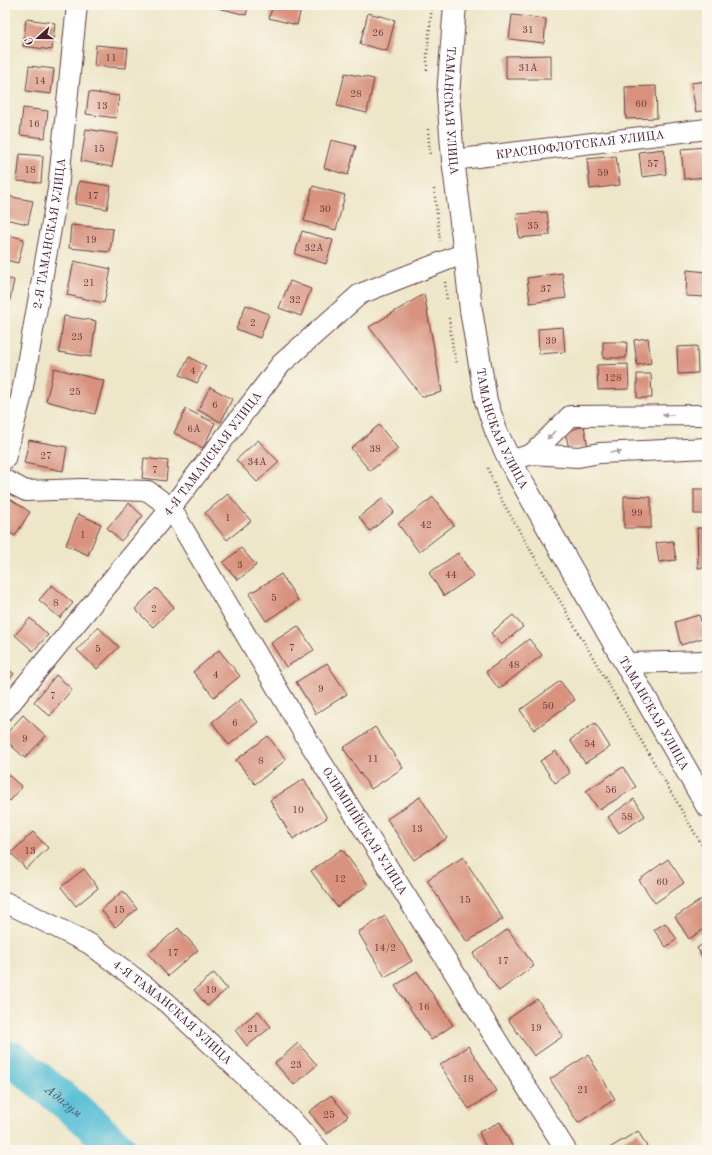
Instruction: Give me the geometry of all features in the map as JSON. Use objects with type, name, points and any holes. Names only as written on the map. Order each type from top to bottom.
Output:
[{"type":"main road","name":"ТАМАНСКАЯ УЛИЦА","points":[[455,5],[448,95],[453,160],[471,310],[486,401],[496,431],[510,460],[707,806]]},
{"type":"street","name":"2-Я ТАМАНСКАЯ УЛИЦА","points":[[5,459],[20,398],[58,189],[76,5]]},
{"type":"street","name":"КРАСНОФЛОТСКАЯ УЛИЦА","points":[[453,160],[707,129]]},
{"type":"street","name":"4-Я ТАМАНСКАЯ УЛИЦА","points":[[5,710],[171,508],[281,364],[360,294],[465,253]]},
{"type":"street","points":[[532,454],[570,416],[707,415]]},
{"type":"street","points":[[510,460],[532,454],[578,457],[600,453],[707,448]]},
{"type":"street","points":[[5,480],[26,491],[81,489],[148,491],[171,508]]},
{"type":"street","name":"ОЛИМПИЙСКАЯ УЛИЦА","points":[[171,508],[307,739],[566,1150]]},
{"type":"street","points":[[626,663],[707,661]]},
{"type":"street","name":"4-Я ТАМАНСКАЯ УЛИЦА","points":[[5,902],[90,944],[166,1002],[292,1120],[319,1150]]},
{"type":"building","points":[[215,5],[249,5],[246,15],[215,7]]},
{"type":"building","points":[[273,5],[302,5],[297,25],[269,18]]},
{"type":"building","points":[[368,13],[395,20],[387,51],[360,44]]},
{"type":"building","points":[[512,15],[546,19],[544,43],[509,39]]},
{"type":"building","points":[[26,19],[55,23],[52,50],[23,46]]},
{"type":"building","points":[[96,45],[128,48],[126,68],[94,66]]},
{"type":"building","points":[[551,55],[551,79],[506,79],[506,56]]},
{"type":"building","points":[[29,66],[54,69],[51,94],[26,91]]},
{"type":"building","points":[[345,73],[374,79],[367,113],[337,106]]},
{"type":"building","points":[[707,81],[707,110],[696,112],[691,83]]},
{"type":"building","points":[[656,86],[657,118],[626,119],[625,87]]},
{"type":"building","points":[[89,92],[119,96],[116,118],[86,114]]},
{"type":"building","points":[[23,108],[48,111],[45,138],[20,135]]},
{"type":"building","points":[[86,129],[118,134],[112,167],[81,161]]},
{"type":"building","points":[[331,140],[356,146],[348,175],[324,168]]},
{"type":"building","points":[[707,147],[707,177],[684,179],[681,149]]},
{"type":"building","points":[[664,149],[666,174],[642,177],[639,152]]},
{"type":"building","points":[[20,154],[43,156],[41,183],[17,181]]},
{"type":"building","points":[[616,156],[620,185],[590,189],[587,159]]},
{"type":"building","points":[[79,181],[111,186],[107,209],[75,204]]},
{"type":"building","points":[[313,186],[345,195],[336,230],[304,221]]},
{"type":"building","points":[[7,196],[33,201],[28,224],[5,219],[5,205]]},
{"type":"building","points":[[547,212],[550,235],[519,238],[517,214]]},
{"type":"building","points":[[71,225],[113,229],[110,252],[69,248]]},
{"type":"building","points":[[302,231],[333,240],[326,264],[295,254]]},
{"type":"building","points":[[5,234],[24,239],[18,263],[5,260]]},
{"type":"building","points":[[74,261],[111,269],[104,303],[67,295]]},
{"type":"building","points":[[687,270],[707,272],[707,297],[686,296]]},
{"type":"building","points":[[562,273],[566,298],[530,303],[527,278]]},
{"type":"building","points":[[5,278],[14,280],[9,305],[5,304]]},
{"type":"building","points":[[290,281],[311,289],[301,316],[279,308]]},
{"type":"building","points":[[424,294],[442,392],[422,397],[369,327]]},
{"type":"building","points":[[246,305],[269,314],[260,338],[236,329]]},
{"type":"building","points":[[64,316],[96,321],[91,357],[59,352]]},
{"type":"building","points":[[563,327],[565,352],[539,354],[538,329]]},
{"type":"building","points":[[648,338],[651,363],[637,365],[634,340]]},
{"type":"building","points":[[603,342],[627,342],[626,358],[603,358]]},
{"type":"building","points":[[697,346],[698,373],[678,374],[677,347]]},
{"type":"building","points":[[189,357],[206,366],[197,383],[180,375]]},
{"type":"building","points":[[628,364],[629,389],[598,390],[597,365]]},
{"type":"building","points":[[54,368],[104,381],[95,414],[46,401]]},
{"type":"building","points":[[637,374],[651,374],[652,398],[637,398]]},
{"type":"building","points":[[210,387],[232,399],[221,422],[198,410]]},
{"type":"building","points":[[186,409],[215,423],[203,448],[174,433]]},
{"type":"building","points":[[379,425],[398,449],[370,471],[351,448]]},
{"type":"building","points":[[584,426],[588,447],[569,448],[565,432]]},
{"type":"building","points":[[29,440],[67,447],[63,471],[24,463]]},
{"type":"building","points":[[258,440],[279,462],[257,482],[236,460]]},
{"type":"building","points":[[144,458],[168,461],[166,481],[142,478]]},
{"type":"building","points":[[694,489],[707,489],[707,514],[694,514]]},
{"type":"building","points":[[228,494],[251,521],[227,540],[205,513]]},
{"type":"building","points":[[624,496],[651,497],[651,528],[624,528]]},
{"type":"building","points":[[7,497],[30,512],[15,536],[5,530],[5,500]]},
{"type":"building","points":[[433,497],[454,525],[419,552],[398,524]]},
{"type":"building","points":[[383,498],[394,512],[370,531],[359,517]]},
{"type":"building","points":[[129,503],[143,516],[121,541],[107,528]]},
{"type":"building","points":[[78,514],[101,524],[88,555],[66,545]]},
{"type":"building","points":[[697,528],[707,528],[707,568],[698,568]]},
{"type":"building","points":[[673,541],[676,560],[659,562],[656,543]]},
{"type":"building","points":[[241,548],[256,565],[238,580],[223,563]]},
{"type":"building","points":[[458,553],[473,576],[444,596],[429,573]]},
{"type":"building","points":[[281,574],[298,600],[266,621],[249,594]]},
{"type":"building","points":[[52,585],[73,603],[60,618],[39,600]]},
{"type":"building","points":[[156,588],[174,607],[153,627],[135,609]]},
{"type":"building","points":[[513,615],[523,627],[501,645],[491,633]]},
{"type":"building","points":[[699,615],[706,637],[681,645],[675,622]]},
{"type":"building","points":[[30,618],[48,635],[33,651],[15,635]]},
{"type":"building","points":[[298,626],[314,650],[286,667],[271,643]]},
{"type":"building","points":[[98,627],[119,647],[97,669],[77,650]]},
{"type":"building","points":[[529,639],[542,655],[499,689],[486,672]]},
{"type":"building","points":[[219,650],[240,676],[214,697],[193,672]]},
{"type":"building","points":[[327,663],[347,694],[316,714],[296,682]]},
{"type":"building","points":[[5,666],[14,674],[5,684]]},
{"type":"building","points":[[56,675],[72,689],[50,716],[34,702]]},
{"type":"building","points":[[560,681],[575,700],[534,730],[520,710]]},
{"type":"building","points":[[241,699],[258,722],[229,745],[212,722]]},
{"type":"building","points":[[23,715],[46,736],[25,758],[5,740],[5,735]]},
{"type":"building","points":[[595,723],[610,747],[585,763],[570,740]]},
{"type":"building","points":[[375,727],[403,768],[371,789],[343,748]]},
{"type":"building","points":[[268,736],[286,760],[255,784],[236,760]]},
{"type":"building","points":[[556,751],[570,773],[555,783],[540,761]]},
{"type":"building","points":[[623,767],[636,787],[599,810],[586,791]]},
{"type":"building","points":[[5,772],[22,787],[10,801],[5,797]]},
{"type":"building","points":[[304,779],[327,818],[293,839],[270,800]]},
{"type":"building","points":[[420,797],[447,838],[414,860],[387,819]]},
{"type":"building","points":[[634,799],[645,816],[619,833],[608,817]]},
{"type":"building","points":[[33,832],[48,848],[26,869],[11,853]]},
{"type":"building","points":[[342,849],[368,885],[337,907],[311,871]]},
{"type":"building","points":[[463,857],[503,919],[467,942],[427,880]]},
{"type":"building","points":[[668,859],[684,883],[655,903],[639,880]]},
{"type":"building","points":[[84,869],[98,888],[76,906],[61,887]]},
{"type":"building","points":[[123,891],[137,909],[115,927],[101,910]]},
{"type":"building","points":[[702,899],[707,907],[707,927],[689,939],[675,917]]},
{"type":"building","points":[[385,916],[412,961],[385,977],[358,932]]},
{"type":"building","points":[[665,923],[677,939],[666,947],[654,930]]},
{"type":"building","points":[[178,928],[198,950],[168,976],[148,954]]},
{"type":"building","points":[[508,929],[534,966],[499,991],[473,954]]},
{"type":"building","points":[[707,941],[707,964],[697,948]]},
{"type":"building","points":[[417,971],[453,1025],[431,1040],[395,986]]},
{"type":"building","points":[[214,973],[227,989],[207,1006],[194,990]]},
{"type":"building","points":[[537,999],[563,1036],[534,1056],[508,1019]]},
{"type":"building","points":[[258,1011],[271,1027],[247,1046],[235,1030]]},
{"type":"building","points":[[298,1043],[317,1065],[294,1085],[275,1063]]},
{"type":"building","points":[[468,1046],[497,1091],[469,1109],[440,1065]]},
{"type":"building","points":[[588,1055],[615,1099],[578,1123],[550,1079]]},
{"type":"building","points":[[331,1095],[348,1116],[327,1134],[309,1112]]},
{"type":"building","points":[[500,1122],[514,1150],[487,1150],[479,1132]]},
{"type":"building","points":[[638,1131],[649,1150],[606,1150]]},
{"type":"waterway","name":"Адагум","points":[[5,1057],[14,1060],[82,1115],[119,1150]]}]
